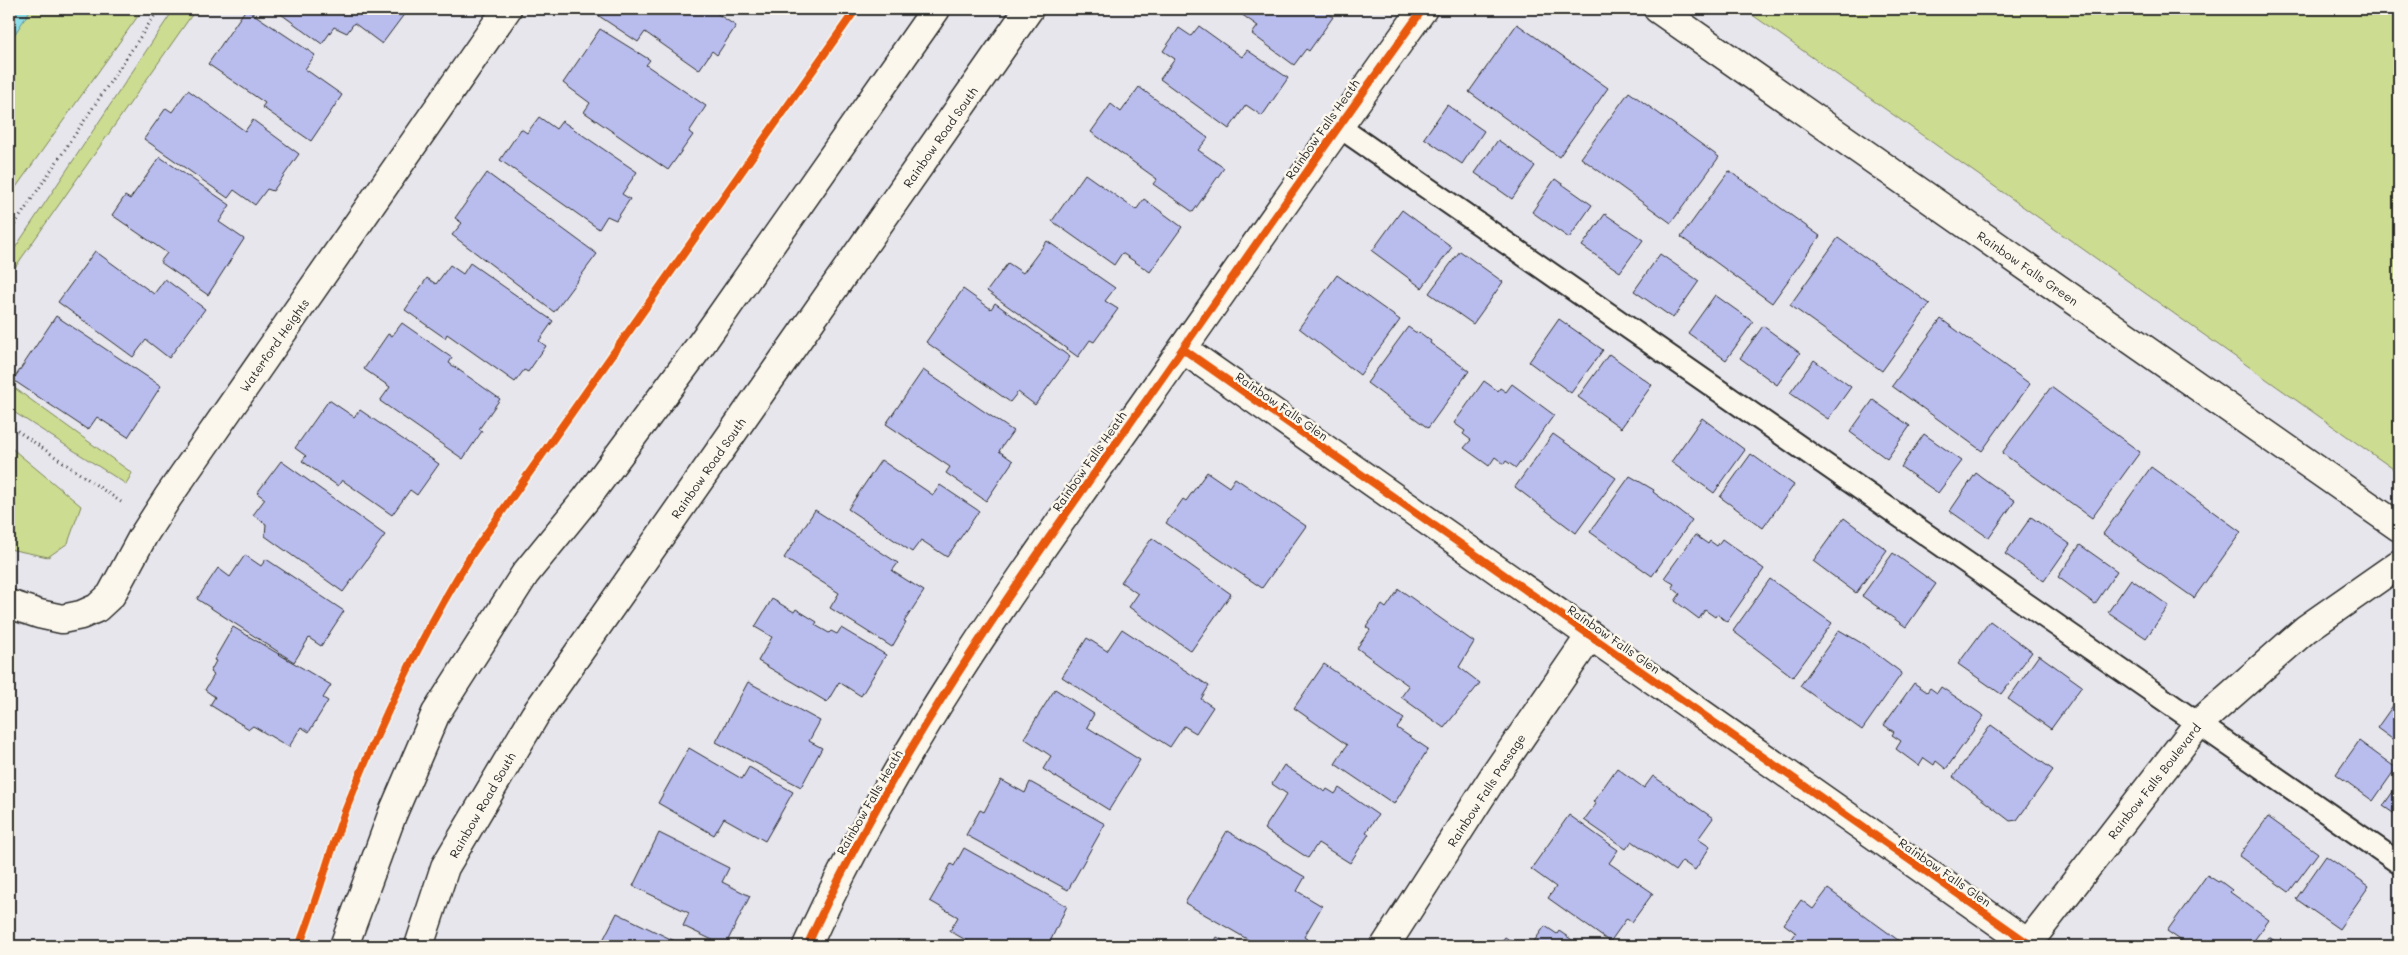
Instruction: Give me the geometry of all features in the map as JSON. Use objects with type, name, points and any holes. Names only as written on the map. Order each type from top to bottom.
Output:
[{"type":"street","name":"Waterford Heights","points":[[9,604],[62,619],[81,615],[97,608],[111,595],[143,536],[168,497],[507,9]]},
{"type":"street","points":[[344,946],[392,815],[436,713],[525,574],[586,499],[699,347],[936,9]]},
{"type":"street","name":"Rainbow Road South","points":[[419,946],[445,867],[535,715],[1029,9]]},
{"type":"street","name":"Rainbow Falls Heath","points":[[807,946],[836,881],[940,701],[1043,546],[1338,126],[1423,9]]},
{"type":"street","name":"Rainbow Falls Green","points":[[1658,9],[2399,527]]},
{"type":"street","name":"Rainbow Falls Glen","points":[[1183,349],[2029,945]]},
{"type":"street","name":"Rainbow Falls Boulevard","points":[[2029,945],[2198,724],[2306,629],[2399,564]]},
{"type":"street","name":"Rainbow Falls Passage","points":[[1385,946],[1494,776],[1590,636]]},
{"type":"lane","points":[[1338,126],[2399,863]]},
{"type":"path","points":[[9,233],[159,9]]},
{"type":"path","points":[[9,425],[121,502]]},
{"type":"green space","points":[[9,9],[143,9],[9,197]]},
{"type":"green space","points":[[174,9],[196,9],[9,276],[9,257]]},
{"type":"green space","points":[[1744,9],[2399,9],[2399,473]]},
{"type":"green space","points":[[9,384],[132,473],[126,484],[9,409]]},
{"type":"green space","points":[[9,446],[81,506],[68,543],[48,557],[9,549]]},
{"type":"water","points":[[9,9],[31,9],[9,43]]},
{"type":"building","points":[[246,9],[315,55],[305,69],[342,95],[311,141],[262,107],[265,103],[208,64]]},
{"type":"building","points":[[274,9],[408,9],[382,44],[354,23],[347,33],[334,27],[322,44]]},
{"type":"building","points":[[604,9],[710,9],[736,26],[717,55],[712,51],[699,70],[645,32],[638,42],[599,16]]},
{"type":"building","points":[[1234,9],[1322,9],[1333,17],[1309,51],[1306,49],[1294,65],[1252,34],[1258,26]]},
{"type":"building","points":[[1517,24],[1608,88],[1559,157],[1469,92]]},
{"type":"building","points":[[1199,26],[1242,57],[1247,50],[1288,78],[1262,116],[1246,105],[1229,129],[1160,79],[1175,59],[1163,51],[1179,28],[1191,36]]},
{"type":"building","points":[[600,29],[650,60],[646,65],[706,106],[689,132],[693,135],[668,170],[584,112],[590,103],[563,83]]},
{"type":"building","points":[[1139,87],[1208,138],[1198,150],[1224,168],[1193,212],[1153,184],[1157,179],[1091,132],[1111,104],[1121,112]]},
{"type":"building","points":[[188,90],[245,131],[253,120],[299,154],[273,191],[267,189],[255,205],[234,190],[228,198],[144,139],[166,108],[172,112]]},
{"type":"building","points":[[1629,92],[1719,157],[1671,223],[1581,158]]},
{"type":"building","points":[[1447,105],[1484,131],[1462,164],[1424,138]]},
{"type":"building","points":[[539,117],[556,129],[562,121],[637,172],[622,194],[630,199],[616,220],[607,216],[599,229],[500,160],[521,129],[527,133]]},
{"type":"building","points":[[1498,140],[1535,166],[1512,199],[1475,173]]},
{"type":"building","points":[[160,157],[230,205],[219,222],[244,239],[208,295],[160,262],[167,253],[112,215],[125,196],[130,199]]},
{"type":"building","points":[[1729,171],[1820,236],[1772,303],[1681,237]]},
{"type":"building","points":[[487,173],[597,254],[554,312],[452,235],[462,223],[455,218]]},
{"type":"building","points":[[1085,174],[1136,210],[1144,199],[1182,227],[1150,272],[1122,253],[1114,265],[1052,221]]},
{"type":"building","points":[[1555,179],[1592,205],[1569,238],[1532,212]]},
{"type":"building","points":[[1402,210],[1452,247],[1422,288],[1372,251]]},
{"type":"building","points":[[1605,214],[1643,240],[1620,272],[1582,246]]},
{"type":"building","points":[[1838,238],[1930,304],[1882,371],[1790,305]]},
{"type":"building","points":[[1047,241],[1115,288],[1105,301],[1118,309],[1094,342],[1090,340],[1078,357],[987,291],[1008,263],[1023,273]]},
{"type":"building","points":[[95,251],[154,294],[165,279],[205,309],[169,358],[146,340],[133,357],[58,302]]},
{"type":"building","points":[[1460,251],[1503,282],[1473,324],[1429,293]]},
{"type":"building","points":[[1660,254],[1699,281],[1673,318],[1634,291]]},
{"type":"building","points":[[470,263],[553,321],[539,341],[546,346],[528,372],[524,370],[515,382],[447,334],[445,338],[405,310],[427,278],[436,284],[450,265],[463,274]]},
{"type":"building","points":[[1337,275],[1400,320],[1360,375],[1299,328]]},
{"type":"building","points":[[963,289],[991,309],[995,303],[1070,357],[1035,405],[1018,392],[1010,402],[926,342]]},
{"type":"building","points":[[1715,295],[1753,322],[1726,360],[1688,333]]},
{"type":"building","points":[[56,316],[161,386],[128,437],[97,417],[88,430],[13,380]]},
{"type":"building","points":[[1559,319],[1603,350],[1571,393],[1529,362]]},
{"type":"building","points":[[1941,319],[2030,384],[1982,451],[1892,386]]},
{"type":"building","points":[[402,323],[452,358],[449,363],[500,399],[479,429],[482,431],[463,459],[380,401],[390,387],[364,369],[388,334],[392,336]]},
{"type":"building","points":[[1763,326],[1800,353],[1777,385],[1740,358]]},
{"type":"building","points":[[1408,327],[1418,334],[1419,332],[1431,341],[1430,343],[1469,371],[1428,428],[1367,383]]},
{"type":"building","points":[[1609,354],[1652,385],[1621,428],[1578,397]]},
{"type":"building","points":[[1814,360],[1851,387],[1828,419],[1790,393]]},
{"type":"building","points":[[923,370],[1013,431],[999,451],[1013,461],[986,501],[946,473],[950,467],[886,424]]},
{"type":"building","points":[[1484,381],[1498,391],[1500,388],[1506,392],[1512,384],[1554,415],[1516,468],[1506,461],[1504,464],[1495,457],[1489,466],[1464,448],[1471,440],[1463,434],[1465,431],[1454,423]]},
{"type":"building","points":[[2051,387],[2140,452],[2092,518],[2002,453]]},
{"type":"building","points":[[329,400],[354,417],[360,410],[439,464],[417,495],[410,490],[392,515],[342,480],[338,486],[302,461],[306,456],[295,448]]},
{"type":"building","points":[[1873,400],[1910,426],[1887,459],[1850,432]]},
{"type":"building","points":[[1702,418],[1745,450],[1714,493],[1671,462]]},
{"type":"building","points":[[1553,434],[1616,478],[1576,533],[1515,487]]},
{"type":"building","points":[[1924,434],[1962,461],[1938,493],[1901,467]]},
{"type":"building","points":[[1751,454],[1794,485],[1763,528],[1720,497]]},
{"type":"building","points":[[881,460],[933,495],[940,485],[979,511],[947,557],[921,540],[912,552],[848,509]]},
{"type":"building","points":[[281,461],[385,535],[343,592],[265,536],[266,524],[253,515],[265,499],[257,493]]},
{"type":"building","points":[[2151,467],[2241,532],[2194,598],[2103,534]]},
{"type":"building","points":[[1207,472],[1229,487],[1235,478],[1306,526],[1262,588],[1166,523],[1183,499],[1186,501]]},
{"type":"building","points":[[1976,473],[2015,501],[1989,538],[1950,511]]},
{"type":"building","points":[[1630,476],[1654,490],[1653,492],[1692,520],[1652,576],[1590,532]]},
{"type":"building","points":[[815,510],[898,563],[892,571],[924,591],[904,622],[906,623],[892,647],[830,608],[839,593],[784,558]]},
{"type":"building","points":[[2031,517],[2070,544],[2044,581],[2005,554]]},
{"type":"building","points":[[1844,518],[1887,550],[1856,593],[1813,561]]},
{"type":"building","points":[[1695,535],[1708,544],[1710,541],[1717,546],[1722,539],[1764,569],[1727,622],[1717,614],[1715,617],[1705,610],[1699,619],[1675,601],[1680,594],[1672,587],[1674,584],[1664,578]]},
{"type":"building","points":[[1152,538],[1231,594],[1191,651],[1129,607],[1138,594],[1121,582]]},
{"type":"building","points":[[2080,545],[2117,571],[2095,604],[2058,577]]},
{"type":"building","points":[[1893,553],[1936,584],[1906,627],[1862,596]]},
{"type":"building","points":[[245,555],[261,566],[266,559],[344,611],[321,646],[309,638],[294,662],[197,599],[218,568],[230,577]]},
{"type":"building","points":[[1770,579],[1832,623],[1793,677],[1733,631]]},
{"type":"building","points":[[2131,579],[2169,606],[2146,638],[2108,612]]},
{"type":"building","points":[[1399,589],[1474,642],[1459,667],[1480,683],[1444,728],[1401,697],[1409,686],[1357,648],[1370,630],[1366,627],[1382,605],[1386,608]]},
{"type":"building","points":[[772,599],[794,612],[796,609],[817,622],[815,625],[829,633],[831,631],[837,634],[841,628],[886,655],[861,696],[839,682],[827,702],[758,661],[772,637],[755,627]]},
{"type":"building","points":[[1990,621],[2032,652],[2001,694],[1958,664]]},
{"type":"building","points":[[233,627],[331,685],[323,698],[328,701],[309,732],[301,727],[289,747],[253,726],[249,729],[210,705],[215,697],[205,690],[214,675],[210,672],[216,661],[214,660]]},
{"type":"building","points":[[1122,629],[1209,686],[1201,699],[1213,707],[1196,733],[1184,726],[1170,747],[1062,677],[1087,638],[1107,651]]},
{"type":"building","points":[[1839,630],[1863,644],[1902,673],[1862,730],[1800,686]]},
{"type":"building","points":[[2039,655],[2082,686],[2051,729],[2008,699]]},
{"type":"building","points":[[1324,664],[1404,719],[1397,728],[1428,749],[1394,804],[1335,764],[1347,745],[1294,708]]},
{"type":"building","points":[[748,682],[820,721],[809,741],[822,748],[801,787],[716,742]]},
{"type":"building","points":[[1914,683],[1927,692],[1930,688],[1937,693],[1941,687],[1984,716],[1946,769],[1936,761],[1934,765],[1924,758],[1919,766],[1896,749],[1901,741],[1892,735],[1894,732],[1884,725]]},
{"type":"building","points":[[1055,689],[1094,714],[1087,727],[1140,760],[1109,810],[1043,769],[1051,756],[1024,738]]},
{"type":"building","points":[[2399,697],[2399,744],[2377,728]]},
{"type":"building","points":[[1991,725],[2053,770],[2017,820],[2010,821],[1953,777]]},
{"type":"building","points":[[2359,741],[2396,768],[2373,801],[2336,774]]},
{"type":"building","points":[[689,748],[742,779],[749,767],[793,792],[765,841],[724,818],[714,835],[658,803]]},
{"type":"building","points":[[1284,765],[1325,792],[1327,789],[1335,794],[1339,788],[1378,815],[1366,832],[1369,834],[1350,863],[1318,843],[1308,858],[1264,829],[1287,794],[1272,784]]},
{"type":"building","points":[[1617,768],[1644,788],[1653,776],[1713,818],[1698,839],[1710,847],[1695,870],[1682,861],[1675,871],[1632,841],[1626,849],[1584,820],[1596,804],[1593,802]]},
{"type":"building","points":[[1001,780],[1025,793],[1030,782],[1105,824],[1068,890],[966,835],[980,810],[984,812]]},
{"type":"building","points":[[2399,783],[2399,817],[2383,806]]},
{"type":"building","points":[[1569,815],[1618,850],[1609,863],[1653,893],[1632,922],[1627,918],[1610,942],[1548,898],[1556,887],[1531,869]]},
{"type":"building","points":[[2268,817],[2318,853],[2289,892],[2239,856]]},
{"type":"building","points":[[1227,831],[1305,877],[1297,891],[1322,906],[1304,937],[1307,939],[1303,946],[1259,946],[1185,903]]},
{"type":"building","points":[[659,833],[729,868],[722,882],[750,896],[725,946],[683,926],[689,913],[633,886]]},
{"type":"building","points":[[964,848],[1067,906],[1048,946],[976,946],[950,931],[958,917],[930,901],[951,864],[954,866]]},
{"type":"building","points":[[2326,856],[2369,886],[2339,929],[2296,899]]},
{"type":"building","points":[[2207,875],[2218,882],[2220,881],[2232,890],[2230,892],[2269,920],[2250,946],[2189,946],[2167,931]]},
{"type":"building","points":[[1828,889],[1898,940],[1893,946],[1793,946],[1789,943],[1796,933],[1784,924],[1801,900],[1813,909]]},
{"type":"building","points":[[617,913],[685,946],[605,946],[601,944]]},
{"type":"building","points":[[1545,926],[1557,934],[1559,931],[1581,946],[1535,946],[1532,944]]},
{"type":"building","points":[[1217,937],[1232,946],[1212,946]]},
{"type":"building","points":[[1505,937],[1519,946],[1498,946]]},
{"type":"building","points":[[2269,937],[2282,946],[2263,946]]},
{"type":"building","points":[[1186,939],[1198,946],[1182,946]]},
{"type":"building","points":[[898,940],[908,946],[894,946]]},
{"type":"cycle path","points":[[299,946],[346,809],[373,743],[419,647],[453,585],[472,554],[856,9]]},
{"type":"cycle path","points":[[807,946],[841,874],[879,804],[919,735],[1006,601],[1423,9]]},
{"type":"cycle path","points":[[1183,349],[2032,946]]}]
